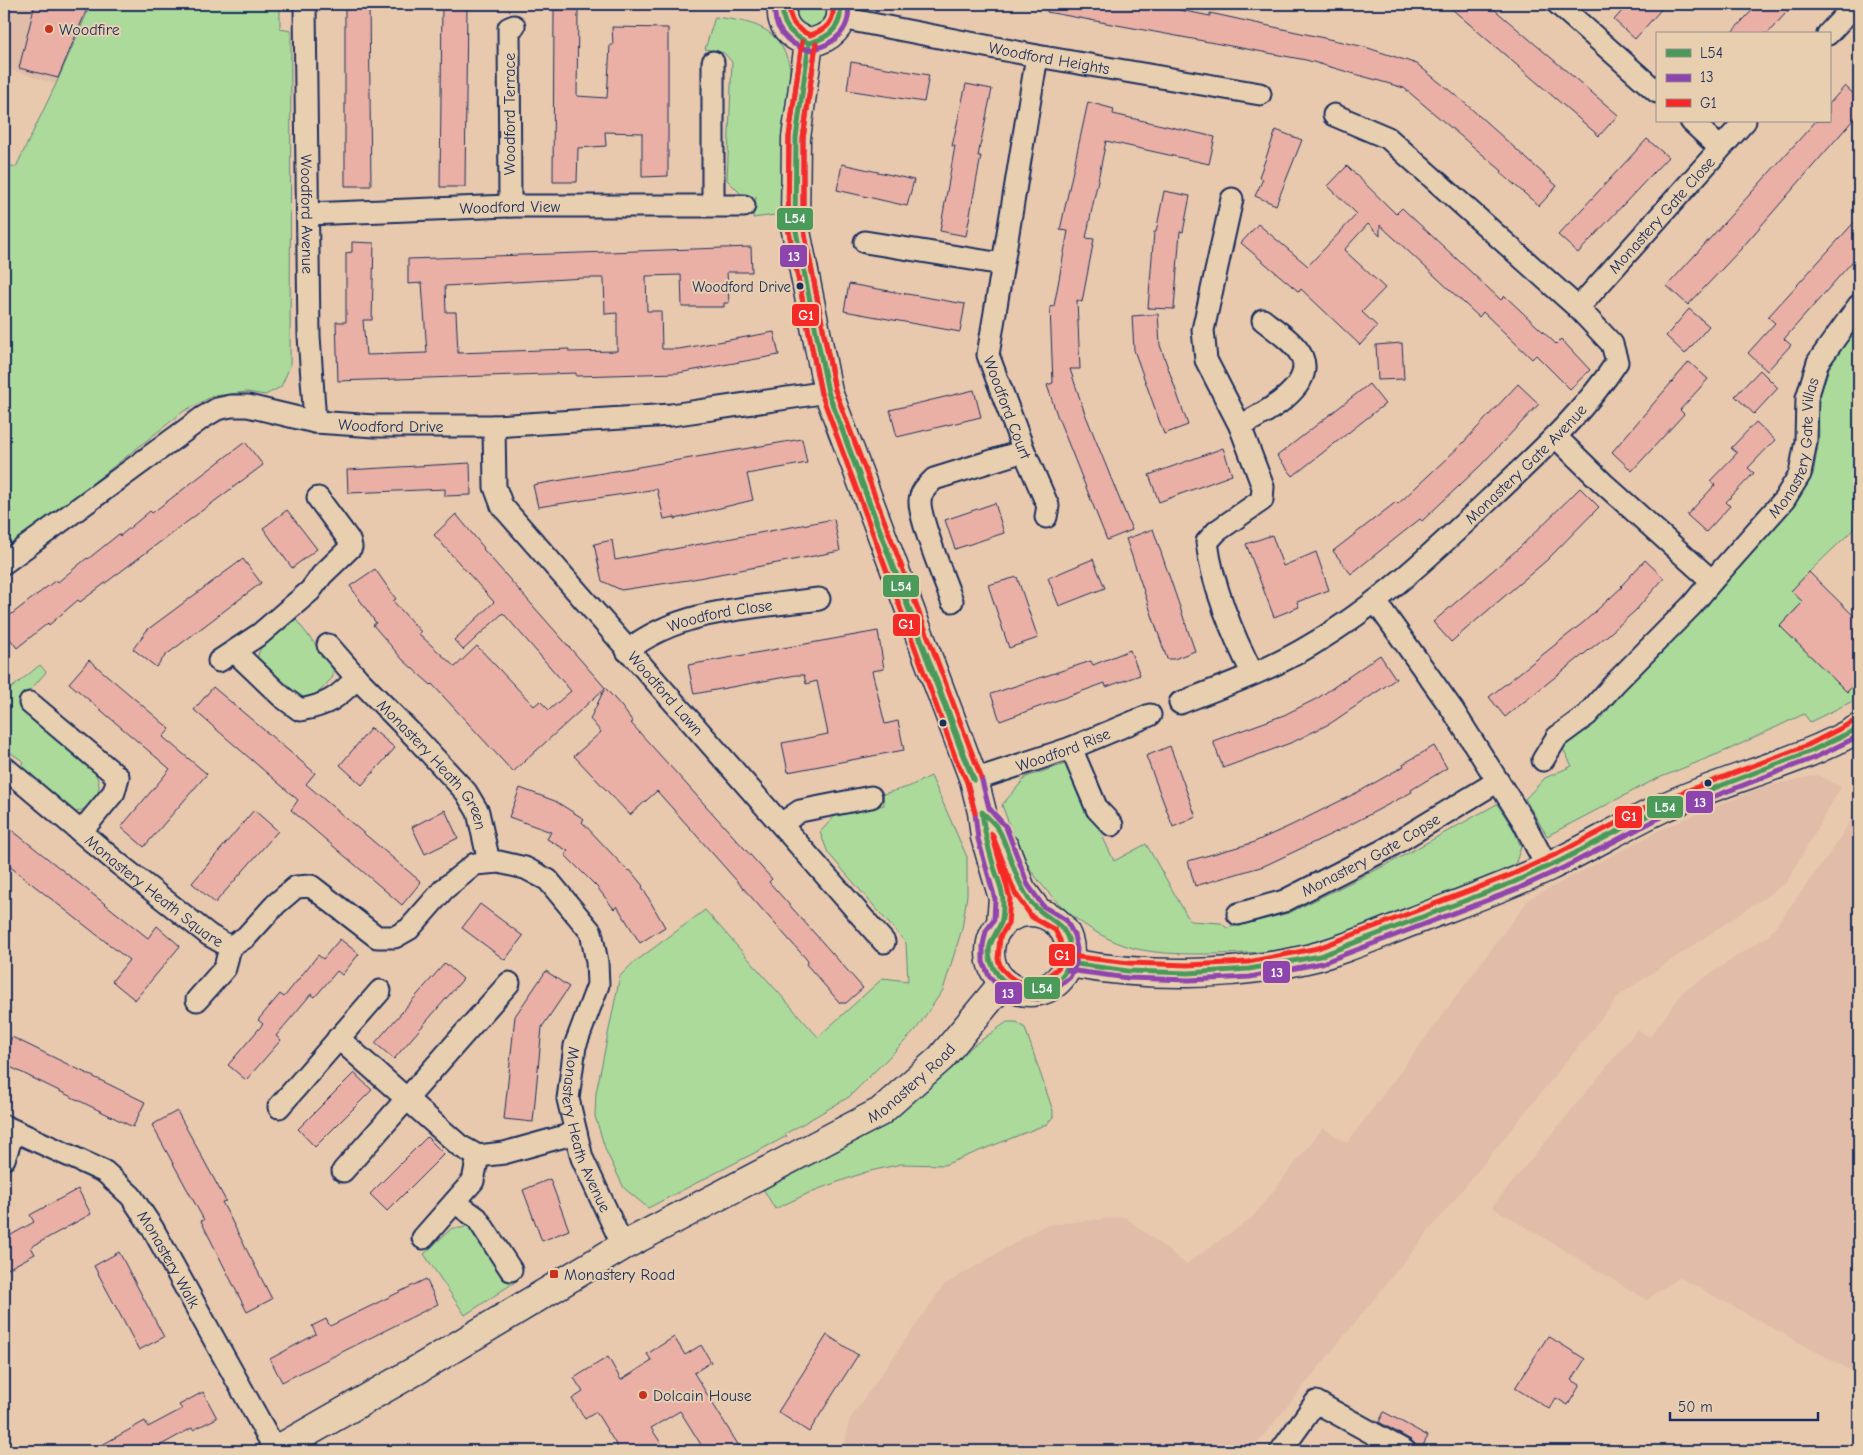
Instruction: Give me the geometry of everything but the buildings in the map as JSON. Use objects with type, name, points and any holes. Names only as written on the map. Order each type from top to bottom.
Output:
[{"type":"street","points":[[778,4],[785,27],[791,35],[809,44],[826,38],[833,33],[840,11]]},
{"type":"street","points":[[1830,32],[1856,4]]},
{"type":"street","points":[[1562,5],[1656,91]]},
{"type":"street","name":"Woodford Avenue","points":[[306,6],[309,336],[315,422]]},
{"type":"street","name":"Woodford Heights","points":[[840,11],[1037,56],[1260,94]]},
{"type":"street","name":"Woodford Terrace","points":[[510,206],[509,28],[514,26]]},
{"type":"street","points":[[809,44],[796,138],[795,226],[828,392],[974,780],[982,812],[984,837],[1003,898],[1001,923]]},
{"type":"street","name":"Woodford Court","points":[[1037,56],[988,355],[1024,451],[1048,506],[1046,518]]},
{"type":"street","points":[[713,62],[713,205]]},
{"type":"street","name":"Monastery Gate Avenue","points":[[1180,703],[1253,674],[1310,646],[1376,602],[1556,437],[1598,391],[1617,362],[1612,344],[1578,308],[1388,138],[1334,115]]},
{"type":"street","points":[[1692,122],[1720,148]]},
{"type":"street","name":"Monastery Gate Close","points":[[1578,308],[1601,285],[1744,122]]},
{"type":"street","points":[[1232,199],[1202,330],[1206,360],[1240,426],[1263,487],[1262,500],[1217,531],[1206,542],[1209,561],[1240,649],[1253,674]]},
{"type":"street","name":"Woodford View","points":[[308,214],[510,206],[744,206]]},
{"type":"street","points":[[866,242],[1002,264]]},
{"type":"street","name":"Monastery Gate Villas","points":[[1543,760],[1557,736],[1587,715],[1614,683],[1692,605],[1784,500],[1800,474],[1806,441],[1806,398],[1818,362],[1859,305]]},
{"type":"street","points":[[1240,426],[1266,413],[1284,399],[1297,385],[1303,373],[1302,358],[1291,344],[1263,320]]},
{"type":"street","name":"Woodford Drive","points":[[4,563],[217,409],[231,406],[248,406],[315,422],[375,426],[494,426],[671,415],[828,392]]},
{"type":"street","name":"Woodford Lawn","points":[[494,426],[495,487],[502,506],[627,651],[884,942]]},
{"type":"street","points":[[1556,437],[1603,483],[1712,580]]},
{"type":"street","points":[[952,601],[923,516],[920,500],[925,487],[934,479],[1024,451]]},
{"type":"street","points":[[318,498],[349,540],[351,547],[322,575],[310,591],[260,634],[227,656],[300,710],[322,706],[337,697],[357,678]]},
{"type":"street","name":"Woodford Close","points":[[627,651],[650,634],[692,617],[819,599]]},
{"type":"street","points":[[1376,602],[1452,709],[1522,819],[1547,867]]},
{"type":"street","name":"Monastery Heath Green","points":[[328,645],[466,792],[478,812],[489,862]]},
{"type":"street","name":"Monastery Heath Square","points":[[30,703],[118,777],[114,792],[81,832]]},
{"type":"street","name":"Woodford Rise","points":[[974,780],[1071,748],[1150,715]]},
{"type":"street","points":[[1068,963],[1100,969],[1190,972],[1234,970],[1308,959],[1491,891],[1547,867],[1660,809],[1704,790],[1811,751],[1859,728]]},
{"type":"street","points":[[1071,748],[1097,809],[1112,824]]},
{"type":"street","name":"Monastery Heath Square","points":[[4,766],[81,832],[208,935],[230,946]]},
{"type":"street","name":"Monastery Gate Copse","points":[[1238,914],[1284,901],[1384,850],[1498,781]]},
{"type":"street","points":[[781,824],[800,811],[871,797]]},
{"type":"street","points":[[982,812],[999,830],[1021,889],[1038,912]]},
{"type":"street","name":"Monastery Heath Avenue","points":[[230,946],[246,937],[276,904],[296,887],[311,886],[377,937],[394,937],[409,928],[444,888],[475,864],[499,862],[525,868],[548,880],[591,932],[597,962],[598,985],[575,1046],[568,1099],[582,1158],[623,1246]]},
{"type":"street","points":[[1038,912],[1050,917],[1061,925],[1067,937],[1070,950],[1064,973],[1046,988],[1024,992],[1004,982],[995,972],[990,953],[993,934],[1001,923],[1012,915],[1038,912]]},
{"type":"street","points":[[197,1000],[225,968],[230,946]]},
{"type":"street","name":"Monastery Road","points":[[276,1451],[422,1367],[623,1246],[880,1112],[941,1058],[1004,982]]},
{"type":"street","points":[[343,1171],[509,983]]},
{"type":"street","points":[[279,1107],[380,991]]},
{"type":"street","points":[[338,1038],[460,1146],[478,1156],[504,1153],[535,1146],[576,1133]]},
{"type":"street","points":[[4,1159],[9,1129]]},
{"type":"street","name":"Monastery Walk","points":[[9,1129],[105,1172],[131,1196],[153,1229],[276,1451]]},
{"type":"street","points":[[423,1238],[456,1203],[473,1181],[478,1156]]},
{"type":"street","points":[[456,1203],[477,1218],[511,1270]]},
{"type":"street","points":[[1281,1451],[1316,1402],[1405,1451]]},
{"type":"shaded area","points":[[4,4],[91,4],[56,84],[4,68]]},
{"type":"shaded area","points":[[1817,775],[1841,787],[1786,883],[1621,994],[1251,1451],[844,1451],[849,1420],[944,1285],[1045,1225],[1125,1217],[1186,1264],[1252,1218],[1323,1128],[1347,1143],[1529,899],[1666,827],[1763,787]]},
{"type":"shaded area","points":[[1859,807],[1859,1284],[1855,1293],[1859,1295],[1859,1375],[1679,1277],[1647,1300],[1492,1207],[1637,1030],[1650,1037],[1684,991],[1769,935],[1833,849]]},
{"type":"green space","points":[[91,4],[280,4],[280,29],[291,31],[290,366],[281,387],[265,395],[247,392],[213,396],[184,411],[60,509],[4,549],[4,164],[16,167],[56,84]]},
{"type":"green space","points":[[791,4],[829,4],[831,20],[808,35],[789,8]]},
{"type":"green space","points":[[715,17],[753,24],[772,35],[785,54],[790,68],[782,214],[753,218],[756,197],[741,194],[727,180],[732,62],[724,53],[705,49]]},
{"type":"green space","points":[[1859,316],[1859,524],[1809,572],[1807,606],[1798,607],[1780,626],[1847,691],[1859,679],[1859,698],[1810,722],[1804,714],[1730,749],[1654,780],[1547,836],[1525,799],[1545,778],[1572,766],[1560,743],[1675,636],[1813,475],[1819,440],[1818,394],[1827,366]]},
{"type":"green space","points":[[293,616],[333,667],[333,677],[319,692],[310,698],[304,698],[290,690],[257,660],[266,641]]},
{"type":"green space","points":[[40,665],[46,672],[20,702],[24,711],[95,773],[98,780],[99,787],[96,799],[80,811],[73,813],[18,769],[24,762],[4,748],[4,694]]},
{"type":"green space","points":[[1068,763],[1114,861],[1146,844],[1190,921],[1221,923],[1227,928],[1289,913],[1390,863],[1497,804],[1514,830],[1521,847],[1514,868],[1390,918],[1315,943],[1261,952],[1234,954],[1174,954],[1142,950],[1108,939],[1078,920],[1064,908],[1029,867],[1014,837],[1002,805],[1026,777]]},
{"type":"green space","points":[[931,776],[967,857],[967,895],[962,929],[943,990],[915,1031],[849,1097],[785,1134],[787,1136],[648,1208],[624,1188],[606,1151],[595,1116],[596,1093],[620,976],[632,964],[705,910],[818,1037],[883,978],[908,981],[906,943],[828,853],[820,832],[835,816],[884,805],[883,794],[908,787]]},
{"type":"green space","points":[[1007,1022],[1017,1022],[1025,1028],[1053,1111],[1053,1117],[1047,1124],[944,1165],[901,1164],[866,1172],[813,1191],[775,1209],[761,1185],[930,1084],[974,1045]]},
{"type":"green space","points":[[468,1225],[504,1281],[518,1280],[465,1315],[424,1254],[452,1228],[462,1228]]},
{"type":"transit line","name":"13","points":[[775,4],[776,20],[782,33],[794,44],[809,50],[826,45],[839,35],[847,22],[848,4]]},
{"type":"transit line","name":"L54","points":[[783,4],[783,18],[788,28],[792,33],[809,43],[828,35],[837,25],[840,4]]},
{"type":"transit line","name":"G1","points":[[790,5],[790,16],[794,24],[810,35],[828,25],[831,21],[833,5]]},
{"type":"transit line","name":"13","points":[[802,42],[789,137],[788,227],[821,394]]},
{"type":"transit line","name":"G1","points":[[802,42],[789,137],[788,227],[821,393],[956,759],[967,782],[975,813]]},
{"type":"transit line","name":"L54","points":[[809,43],[796,138],[795,226],[828,392]]},
{"type":"transit line","name":"13","points":[[816,44],[803,139],[803,225],[835,390]]},
{"type":"transit line","name":"G1","points":[[816,44],[803,139],[803,225],[835,390],[981,777]]},
{"type":"transit line","name":"L54","points":[[828,392],[974,780]]},
{"type":"transit line","name":"L54","points":[[828,392],[963,756],[974,780]]},
{"type":"transit line","name":"G1","points":[[1070,956],[1129,963],[1188,965],[1248,962],[1318,948],[1511,875],[1559,853],[1657,802],[1808,745],[1855,721]]},
{"type":"transit line","name":"L54","points":[[1069,963],[1128,971],[1188,973],[1249,969],[1320,956],[1514,882],[1562,860],[1660,809],[1811,751],[1859,728]]},
{"type":"transit line","name":"13","points":[[1068,970],[1128,978],[1189,980],[1250,977],[1322,963],[1517,889],[1565,867],[1663,816],[1814,758],[1859,736]]},
{"type":"transit line","name":"13","points":[[967,782],[975,813],[978,839],[995,899],[994,920],[986,931],[983,945],[983,962],[989,976],[1000,988],[1011,995],[1038,999],[1050,994],[1070,977],[1076,964],[1077,949],[1074,935],[1066,920],[1043,906],[1028,885],[1006,827],[989,808],[981,777]]},
{"type":"transit line","name":"L54","points":[[982,812],[1000,832],[1017,876],[1030,901],[1036,908],[1056,922],[1066,934],[1070,952],[1067,967],[1060,979],[1049,986],[1036,990],[1023,990],[1010,985],[999,976],[991,962],[989,951],[1002,921],[1003,896],[988,845],[982,812]]},
{"type":"transit line","name":"G1","points":[[992,834],[1015,893],[1032,917],[1055,930],[1060,940],[1062,961],[1058,968],[1042,981],[1034,984],[1016,981],[1001,968],[998,959],[1000,937],[1008,924],[1010,898],[992,834]]},
{"type":"place","name":"Woodfire","points":[[49,29]]},
{"type":"place","name":"Woodford Drive","points":[[800,286]]},
{"type":"place","name":"Monastery Road","points":[[554,1274]]},
{"type":"place","name":"Dolcain House","points":[[643,1395]]}]
